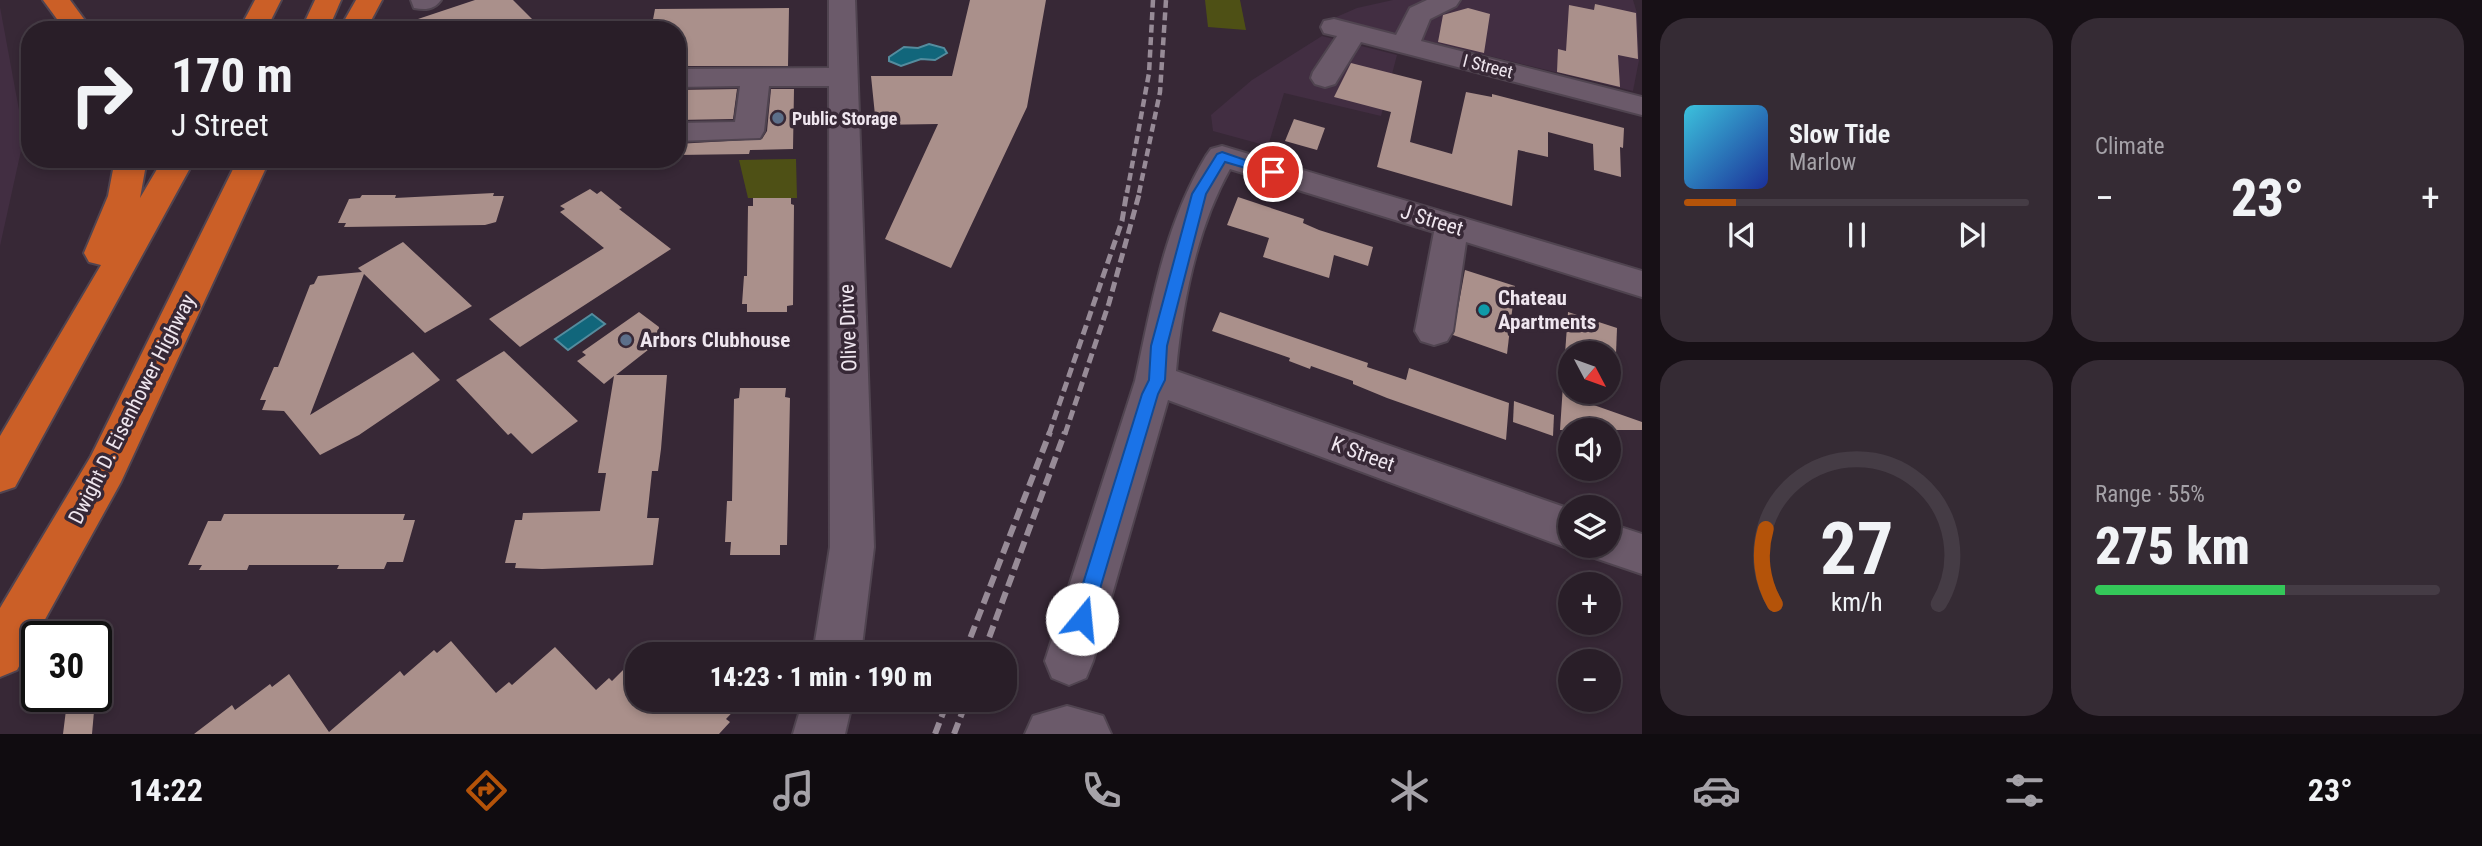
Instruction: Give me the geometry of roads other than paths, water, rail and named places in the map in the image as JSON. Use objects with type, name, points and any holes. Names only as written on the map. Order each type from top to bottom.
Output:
[{"type":"highway","points":[[56,0],[72,21]]},
{"type":"highway","points":[[257,21],[268,0]]},
{"type":"highway","points":[[318,21],[328,0]]},
{"type":"highway","points":[[357,21],[369,0]]},
{"type":"highway","points":[[0,464],[119,215],[130,182],[131,168]]},
{"type":"highway","points":[[0,474],[174,168]]},
{"type":"highway","name":"Dwight D. Eisenhower Highway","points":[[0,653],[106,469],[250,168]]},
{"type":"highway","points":[[218,235],[272,168]]},
{"type":"street","name":"Olive Drive","points":[[839,642],[852,547],[842,0]]},
{"type":"street","points":[[1405,45],[1419,14],[1447,0]]},
{"type":"street","name":"I Street","points":[[1325,78],[1330,61],[1343,50],[1343,29],[1642,106]]},
{"type":"street","points":[[686,78],[842,77]]},
{"type":"street","points":[[686,132],[749,131],[755,79]]},
{"type":"street","name":"J Street","points":[[1157,380],[1159,346],[1186,236],[1199,194],[1222,156],[1642,284]]},
{"type":"street","points":[[1434,331],[1452,226]]},
{"type":"street","points":[[1069,661],[1150,394],[1157,380]]},
{"type":"street","name":"K Street","points":[[1157,380],[1558,525]]},
{"type":"street","points":[[1621,547],[1642,554]]},
{"type":"street","points":[[819,734],[825,712]]},
{"type":"street","points":[[1051,734],[1067,731],[1085,734]]},
{"type":"water","points":[[929,44],[944,48],[947,53],[935,60],[921,59],[901,66],[889,61],[889,57],[904,47],[918,48]]},
{"type":"water","points":[[592,314],[605,324],[568,350],[555,339]]},
{"type":"railway","points":[[1127,193],[1149,73],[1153,0]]},
{"type":"railway","points":[[1139,193],[1160,92],[1166,0]]},
{"type":"railway","points":[[1049,434],[1122,221],[1127,191]]},
{"type":"railway","points":[[1065,434],[1109,303],[1140,191]]},
{"type":"railway","points":[[969,642],[1050,432]]},
{"type":"railway","points":[[987,642],[1065,432]]},
{"type":"railway","points":[[935,734],[943,712]]},
{"type":"railway","points":[[954,734],[962,712]]},
{"type":"place","name":"Public Storage","points":[[778,118]]},
{"type":"place","name":"Chateau Apartments","points":[[1484,310]]},
{"type":"place","name":"Arbors Clubhouse","points":[[626,340]]}]
